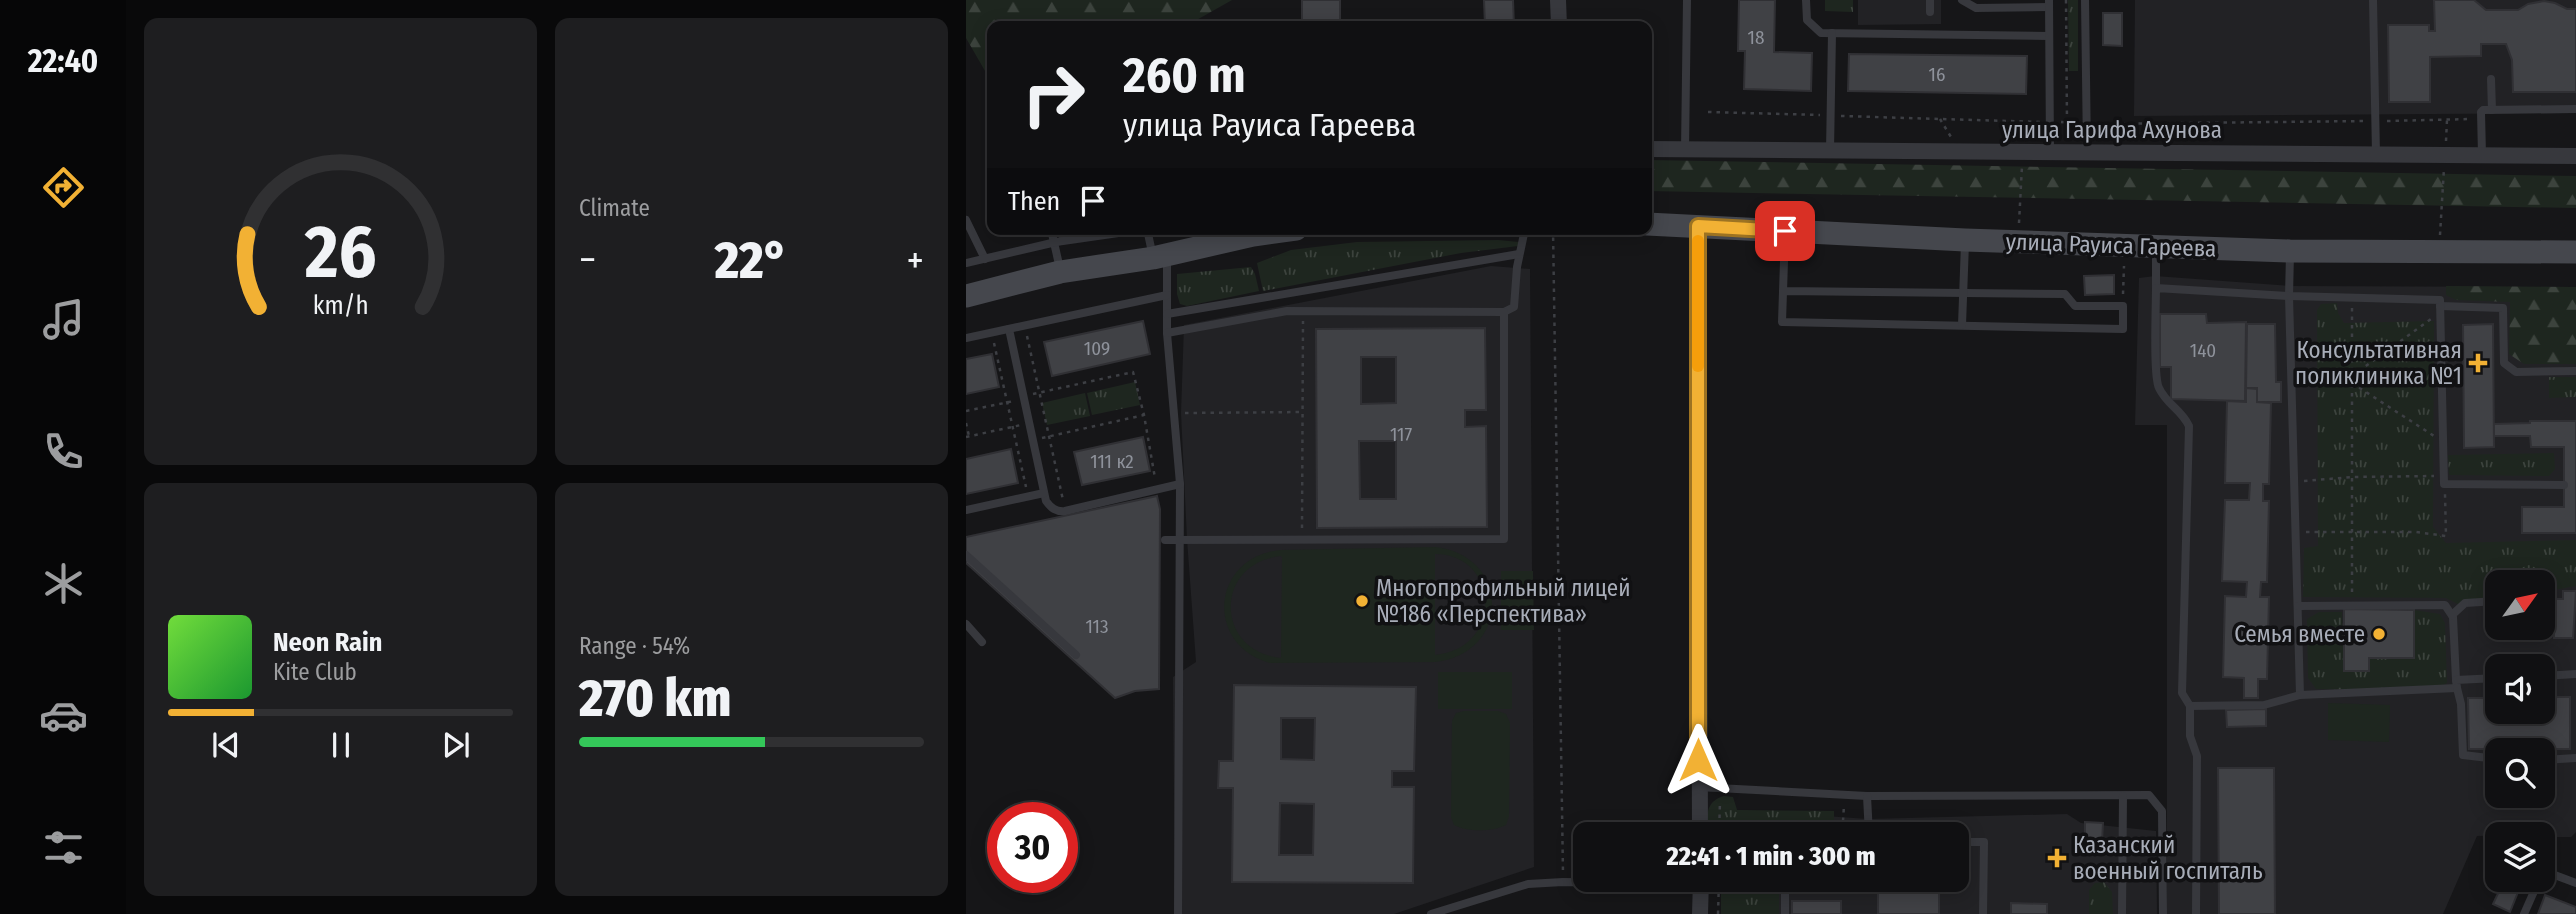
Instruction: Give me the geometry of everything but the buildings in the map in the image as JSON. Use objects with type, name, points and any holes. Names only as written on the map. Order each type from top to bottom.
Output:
[{"type":"street","points":[[1558,0],[1559,21]]},
{"type":"street","name":"улица Гарифа Ахунова","points":[[1652,149],[2576,156]]},
{"type":"street","name":"улица Рауиса Гареева","points":[[1652,224],[2156,247],[2290,251],[2576,252]]},
{"type":"street","points":[[1698,226],[1699,822]]},
{"type":"street","points":[[966,296],[1060,272],[1160,256],[1253,235]]},
{"type":"street","points":[[1700,914],[1701,892]]},
{"type":"lane","points":[[1685,150],[1687,0]]},
{"type":"lane","points":[[1806,0],[1806,12],[1811,26],[1821,33],[2049,36]]},
{"type":"lane","points":[[1930,0],[1930,12]]},
{"type":"lane","points":[[1962,0],[1976,8],[2049,4],[2050,122],[2044,152]]},
{"type":"lane","points":[[2085,0],[2087,152]]},
{"type":"lane","points":[[2373,0],[2376,154]]},
{"type":"lane","points":[[1830,151],[1832,33]]},
{"type":"lane","points":[[2491,79],[2492,110]]},
{"type":"lane","points":[[2482,155],[2483,111],[2576,109]]},
{"type":"lane","points":[[966,220],[985,259]]},
{"type":"lane","points":[[1783,290],[2065,294],[2075,306],[2123,306],[2123,329],[1782,322],[1783,290],[1785,231]]},
{"type":"lane","points":[[1053,235],[1060,272]]},
{"type":"lane","points":[[966,263],[1056,242],[1106,235]]},
{"type":"lane","points":[[1145,235],[1160,256],[1167,295],[1167,333],[1180,484],[1178,914]]},
{"type":"lane","points":[[1167,333],[1287,311],[1504,312],[1514,307],[1524,235]]},
{"type":"lane","points":[[1962,325],[1965,240]]},
{"type":"lane","points":[[2156,247],[2157,384],[2168,403],[2183,414],[2189,426],[2182,693],[2190,706],[2190,736],[2197,756],[2196,914]]},
{"type":"lane","points":[[2290,251],[2300,695]]},
{"type":"lane","points":[[1167,314],[1519,254]]},
{"type":"lane","points":[[2156,288],[2289,296],[2440,300],[2444,480],[2564,485]]},
{"type":"lane","points":[[966,338],[1167,295]]},
{"type":"lane","points":[[2440,309],[2503,308],[2504,363],[2516,372],[2576,371]]},
{"type":"lane","points":[[1165,540],[1504,539],[1504,312]]},
{"type":"lane","points":[[1009,329],[1044,493],[1050,507],[1065,511],[1180,484]]},
{"type":"lane","points":[[966,510],[1044,493]]},
{"type":"lane","points":[[966,555],[1076,655]]},
{"type":"lane","points":[[2452,615],[2465,603],[2485,602]]},
{"type":"lane","points":[[2298,606],[2445,605],[2452,615],[2463,755],[2485,758]]},
{"type":"lane","points":[[966,624],[982,642]]},
{"type":"lane","points":[[2555,675],[2576,674]]},
{"type":"lane","points":[[2190,706],[2264,705],[2300,695],[2485,680]]},
{"type":"lane","points":[[2555,759],[2576,758]]},
{"type":"lane","points":[[1698,787],[1867,796],[2149,795],[2162,811],[2164,914]]},
{"type":"lane","points":[[1867,796],[1868,822]]},
{"type":"lane","points":[[2122,914],[2123,796]]},
{"type":"lane","points":[[1969,842],[1984,842],[1983,914]]},
{"type":"lane","points":[[2555,875],[2576,883]]},
{"type":"lane","points":[[1431,914],[1528,884],[1573,882]]},
{"type":"lane","points":[[1785,914],[1786,892]]},
{"type":"lane","points":[[2524,914],[2534,892]]},
{"type":"path","points":[[2066,0],[2067,123]]},
{"type":"path","points":[[1708,112],[2086,124],[2482,119]]},
{"type":"path","points":[[1940,119],[1961,152]]},
{"type":"path","points":[[2438,252],[2447,120]]},
{"type":"path","points":[[2018,242],[2022,163],[2038,163],[2044,152]]},
{"type":"path","points":[[1553,235],[1563,882]]},
{"type":"path","points":[[2123,306],[2124,266]]},
{"type":"path","points":[[2352,298],[2352,604]]},
{"type":"path","points":[[2291,377],[2352,376],[2440,309]]},
{"type":"path","points":[[1303,311],[1303,540]]},
{"type":"path","points":[[1025,326],[1065,511]]},
{"type":"path","points":[[992,333],[1028,496]]},
{"type":"path","points":[[966,411],[1039,392],[1133,373],[1144,415],[1157,488]]},
{"type":"path","points":[[2352,383],[2443,443]]},
{"type":"path","points":[[1181,413],[1303,412]]},
{"type":"path","points":[[1032,440],[1144,415]]},
{"type":"path","points":[[966,424],[967,437],[1029,423]]},
{"type":"path","points":[[2294,482],[2352,477],[2444,480],[2446,536],[2416,532],[2295,532]]},
{"type":"path","points":[[1843,821],[1844,795]]},
{"type":"path","points":[[1719,822],[1720,801]]},
{"type":"path","points":[[1718,914],[1719,892]]},
{"type":"shaded area","points":[[1858,0],[1941,0],[1941,24],[1858,25]]},
{"type":"shaded area","points":[[2135,0],[2576,0],[2576,113],[2134,116]]},
{"type":"shaded area","name":"Многопрофильный лицей №186 «Перспектива»","points":[[1491,266],[1530,269],[1534,867],[1394,914],[1175,914],[1173,677],[1196,662],[1181,413],[1184,325]]},
{"type":"shaded area","points":[[2155,276],[2290,286],[2576,287],[2576,832],[2571,837],[2555,837],[2555,822],[2485,822],[2485,836],[2477,836],[2443,914],[2167,914],[2167,425],[2135,425],[2139,278]]},
{"type":"shaded area","name":"Казанский военный госпиталь","points":[[1739,810],[1868,819],[2067,814],[2081,823],[2156,831],[2157,914],[1739,914],[1739,892],[1969,892],[1969,822],[1739,822]]},
{"type":"green space","points":[[966,0],[1232,0],[1195,21],[987,21],[987,74],[966,38]]},
{"type":"green space","points":[[1825,0],[1853,0],[1853,12],[1825,11]]},
{"type":"green space","points":[[2068,0],[2078,0],[2078,71],[2069,71]]},
{"type":"green space","points":[[1652,160],[2576,176],[2576,208],[1652,191]]},
{"type":"green space","points":[[1357,242],[1519,242],[1518,246],[1461,253],[1263,291],[1257,263],[1291,250]]},
{"type":"green space","points":[[1251,267],[1259,291],[1187,306],[1180,304],[1177,274]]},
{"type":"green space","points":[[2446,286],[2576,287],[2576,364],[2524,364],[2509,354],[2510,302],[2456,300],[2446,295]]},
{"type":"green space","points":[[2337,303],[2338,313],[2344,323],[2434,321],[2433,527],[2446,543],[2576,540],[2576,586],[2555,590],[2555,570],[2485,570],[2485,604],[2460,605],[2446,598],[2303,597],[2304,548],[2318,546],[2317,310],[2321,304]]},
{"type":"green space","points":[[2549,377],[2576,377],[2576,397],[2549,398]]},
{"type":"green space","points":[[1135,382],[1140,405],[1092,415],[1087,393]]},
{"type":"green space","points":[[1085,393],[1090,416],[1047,425],[1042,403]]},
{"type":"green space","points":[[2554,453],[2555,469],[2549,476],[2449,475],[2448,455]]},
{"type":"green space","points":[[1435,547],[1460,554],[1478,567],[1488,585],[1492,604],[1488,624],[1478,642],[1460,655],[1435,662],[1270,663],[1248,653],[1234,638],[1226,620],[1224,602],[1230,583],[1241,568],[1258,556],[1281,550]],"holes":[[[1435,554],[1456,558],[1472,569],[1482,584],[1485,602],[1482,620],[1473,637],[1457,649],[1435,655]],[[1282,557],[1281,658],[1259,652],[1243,640],[1234,624],[1231,607],[1234,590],[1243,574],[1259,562]]]},
{"type":"green space","points":[[1501,571],[1533,571],[1534,630],[1501,630]]},
{"type":"green space","points":[[2414,610],[2440,614],[2445,623],[2447,683],[2433,691],[2316,689],[2308,678],[2307,619],[2319,612],[2342,612],[2344,670],[2368,671],[2369,658],[2414,658]]},
{"type":"green space","points":[[1438,672],[1512,672],[1512,709],[1438,709]]},
{"type":"green space","points":[[2328,703],[2390,705],[2389,742],[2328,740]]},
{"type":"green space","points":[[1498,711],[1506,714],[1510,723],[1509,816],[1506,825],[1487,830],[1472,830],[1454,825],[1451,817],[1452,721],[1456,713]]},
{"type":"green space","points":[[1733,797],[1737,810],[1834,811],[1834,822],[1707,822],[1712,803],[1719,798]]},
{"type":"green space","points":[[2104,882],[2112,892],[2113,914],[2089,914],[2089,890],[2095,883]]},
{"type":"green space","points":[[1721,892],[1779,892],[1779,914],[1721,914]]},
{"type":"slow traffic","points":[[1698,241],[1698,366]]},
{"type":"place","name":"Консультативная поликлиника №1","points":[[2478,363]]},
{"type":"place","name":"Многопрофильный лицей №186 «Перспектива»","points":[[1362,601]]},
{"type":"place","name":"Семья вместе","points":[[2379,634]]},
{"type":"place","name":"Казанский военный госпиталь","points":[[2057,858]]},
{"type":"route","points":[[1698,760],[1698,226],[1785,231]]}]
